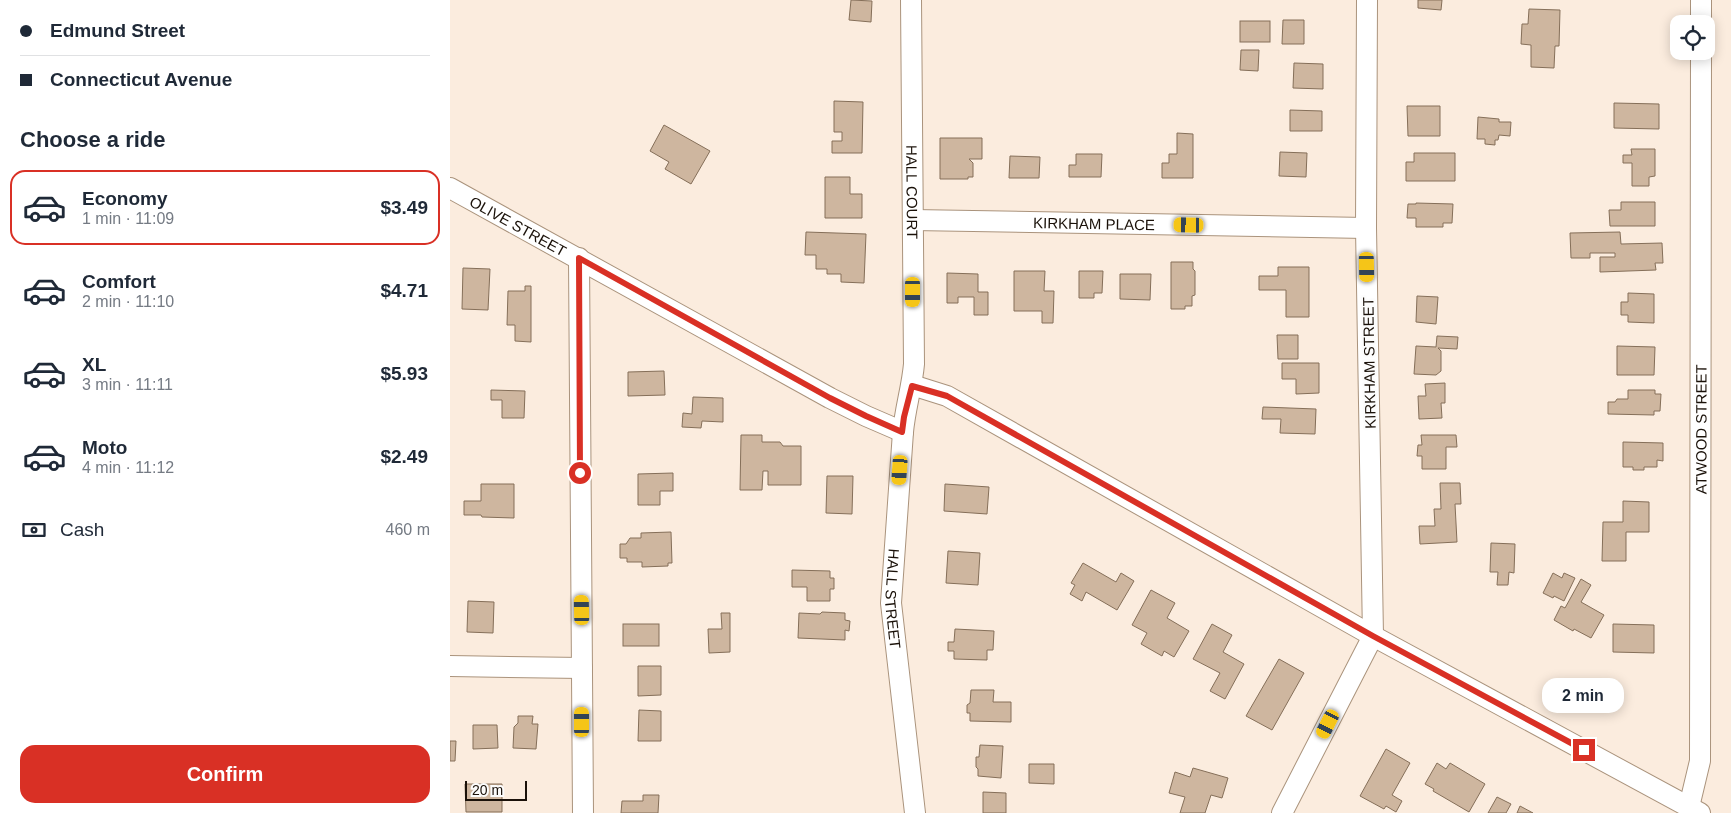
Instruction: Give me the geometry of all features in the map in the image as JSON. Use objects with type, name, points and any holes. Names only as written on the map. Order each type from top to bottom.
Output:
[{"type":"street","name":"HALL COURT","points":[[911,0],[914,364],[912,386]]},
{"type":"street","name":"KIRKHAM STREET","points":[[1367,0],[1366,228],[1373,636]]},
{"type":"street","points":[[1701,0],[1701,15]]},
{"type":"street","name":"ATWOOD STREET","points":[[1694,810],[1700,761],[1701,60]]},
{"type":"street","name":"OLIVE STREET","points":[[450,188],[830,398],[902,432]]},
{"type":"street","name":"KIRKHAM PLACE","points":[[913,220],[1366,228]]},
{"type":"street","points":[[579,258],[583,813]]},
{"type":"street","points":[[912,386],[947,396],[1373,636],[1694,810]]},
{"type":"street","name":"HALL STREET","points":[[912,386],[902,432],[891,604],[915,813]]},
{"type":"street","points":[[1282,813],[1373,636]]},
{"type":"street","points":[[450,666],[582,668]]},
{"type":"building","points":[[851,0],[872,1],[871,22],[849,20]]},
{"type":"building","points":[[1418,0],[1442,0],[1441,10],[1418,8]]},
{"type":"building","points":[[1529,9],[1560,10],[1559,46],[1555,46],[1554,68],[1531,67],[1531,45],[1521,44],[1522,24],[1528,24]]},
{"type":"building","points":[[1283,20],[1304,20],[1304,44],[1282,44]]},
{"type":"building","points":[[1240,21],[1270,21],[1270,42],[1240,42]]},
{"type":"building","points":[[1241,50],[1259,50],[1258,71],[1240,70]]},
{"type":"building","points":[[1294,63],[1323,64],[1323,89],[1293,88]]},
{"type":"building","points":[[834,101],[863,102],[862,153],[832,153],[832,141],[842,141],[842,132],[834,132]]},
{"type":"building","points":[[1614,103],[1659,104],[1659,129],[1614,128]]},
{"type":"building","points":[[1407,106],[1440,106],[1440,136],[1408,136]]},
{"type":"building","points":[[1290,110],[1322,111],[1322,131],[1290,131]]},
{"type":"building","points":[[1478,117],[1499,119],[1499,122],[1511,122],[1510,136],[1499,135],[1498,140],[1495,140],[1495,145],[1485,144],[1485,139],[1477,139]]},
{"type":"building","points":[[664,125],[710,151],[691,184],[665,169],[669,162],[650,151]]},
{"type":"building","points":[[1177,133],[1193,134],[1193,178],[1162,178],[1162,163],[1169,163],[1169,154],[1177,154]]},
{"type":"building","points":[[940,138],[982,138],[982,159],[969,159],[973,163],[973,177],[968,177],[968,179],[940,179]]},
{"type":"building","points":[[1631,149],[1655,149],[1655,176],[1649,177],[1649,186],[1632,186],[1632,163],[1623,163],[1623,155],[1632,155]]},
{"type":"building","points":[[1280,152],[1307,153],[1306,177],[1279,176]]},
{"type":"building","points":[[1414,153],[1455,153],[1455,181],[1406,181],[1406,162],[1414,162]]},
{"type":"building","points":[[1076,154],[1102,154],[1101,177],[1069,177],[1069,165],[1076,165]]},
{"type":"building","points":[[1010,156],[1040,157],[1039,178],[1009,178]]},
{"type":"building","points":[[825,177],[850,177],[850,194],[862,194],[862,218],[825,218]]},
{"type":"building","points":[[1621,202],[1655,202],[1655,226],[1610,226],[1609,210],[1621,210]]},
{"type":"building","points":[[1408,204],[1453,204],[1452,223],[1443,223],[1443,227],[1416,227],[1416,218],[1407,218]]},
{"type":"building","points":[[806,232],[866,234],[864,283],[841,282],[841,274],[827,274],[827,269],[816,269],[816,255],[805,255]]},
{"type":"building","points":[[1620,232],[1621,244],[1662,243],[1663,263],[1655,263],[1656,270],[1600,272],[1600,257],[1615,257],[1615,253],[1590,253],[1590,258],[1571,258],[1570,233]]},
{"type":"building","points":[[1171,262],[1193,262],[1195,295],[1192,296],[1192,306],[1185,306],[1185,309],[1171,309]]},
{"type":"building","points":[[1278,267],[1309,267],[1309,317],[1286,317],[1286,290],[1259,290],[1259,276],[1278,276]]},
{"type":"building","points":[[463,268],[490,269],[488,310],[462,309]]},
{"type":"building","points":[[1014,271],[1045,271],[1044,291],[1054,291],[1053,323],[1042,323],[1042,311],[1014,311]]},
{"type":"building","points":[[1079,271],[1103,271],[1102,293],[1094,293],[1094,298],[1079,298]]},
{"type":"building","points":[[947,273],[978,274],[978,292],[988,292],[988,315],[974,315],[974,297],[958,297],[958,303],[947,303]]},
{"type":"building","points":[[1120,274],[1151,274],[1150,300],[1120,299]]},
{"type":"building","points":[[525,286],[531,286],[531,342],[515,341],[515,325],[507,325],[508,291],[525,291]]},
{"type":"building","points":[[1628,293],[1654,294],[1654,323],[1628,322],[1628,315],[1621,315],[1621,302],[1628,302]]},
{"type":"building","points":[[1417,296],[1438,297],[1436,324],[1416,322]]},
{"type":"building","points":[[1277,335],[1298,335],[1298,359],[1278,359]]},
{"type":"building","points":[[1437,336],[1458,337],[1457,349],[1438,348],[1441,351],[1441,371],[1436,375],[1414,374],[1416,346],[1436,347]]},
{"type":"building","points":[[1617,346],[1655,347],[1654,375],[1617,375]]},
{"type":"building","points":[[1282,363],[1319,363],[1319,393],[1296,394],[1296,379],[1282,379]]},
{"type":"building","points":[[664,371],[665,395],[628,396],[628,372]]},
{"type":"building","points":[[1445,383],[1445,403],[1441,403],[1442,418],[1419,419],[1418,396],[1426,396],[1425,384]]},
{"type":"building","points":[[491,390],[525,391],[524,418],[502,418],[502,400],[491,400]]},
{"type":"building","points":[[1628,390],[1655,390],[1655,394],[1661,394],[1660,411],[1654,411],[1654,415],[1608,414],[1608,402],[1615,402],[1617,399],[1628,399]]},
{"type":"building","points":[[693,397],[723,398],[723,422],[702,421],[701,428],[682,427],[683,413],[692,414]]},
{"type":"building","points":[[1263,407],[1316,409],[1315,434],[1280,433],[1281,419],[1262,419]]},
{"type":"building","points":[[741,435],[762,435],[762,442],[780,442],[783,446],[801,446],[801,485],[768,485],[768,471],[763,471],[762,490],[740,490]]},
{"type":"building","points":[[1421,435],[1456,435],[1457,447],[1446,447],[1446,469],[1422,469],[1422,456],[1417,456],[1418,445],[1422,445]]},
{"type":"building","points":[[1623,442],[1663,443],[1663,461],[1657,460],[1657,467],[1644,467],[1644,470],[1633,470],[1633,467],[1623,467]]},
{"type":"building","points":[[673,473],[673,491],[660,491],[660,505],[638,505],[638,474]]},
{"type":"building","points":[[827,476],[853,476],[852,514],[826,513]]},
{"type":"building","points":[[1440,483],[1460,483],[1461,504],[1455,504],[1457,542],[1420,544],[1419,526],[1435,526],[1434,509],[1441,509]]},
{"type":"building","points":[[481,484],[514,484],[514,518],[464,515],[464,501],[481,501]]},
{"type":"building","points":[[945,484],[989,487],[987,514],[944,511]]},
{"type":"building","points":[[1623,501],[1649,502],[1649,532],[1626,532],[1626,561],[1602,561],[1603,522],[1623,522]]},
{"type":"building","points":[[671,532],[672,563],[668,563],[668,566],[642,567],[642,562],[627,562],[627,558],[620,558],[620,544],[626,544],[630,538],[641,538],[641,533]]},
{"type":"building","points":[[1491,543],[1515,544],[1514,573],[1509,572],[1508,585],[1497,585],[1498,572],[1490,572]]},
{"type":"building","points":[[948,551],[980,553],[978,585],[946,583]]},
{"type":"building","points":[[1083,563],[1116,582],[1121,573],[1134,581],[1117,610],[1086,592],[1082,601],[1070,594],[1075,585],[1071,583]]},
{"type":"building","points":[[792,570],[830,571],[830,578],[834,578],[834,589],[830,589],[830,601],[807,601],[807,587],[792,587]]},
{"type":"building","points":[[1553,573],[1562,578],[1564,573],[1575,578],[1564,601],[1543,593]]},
{"type":"building","points":[[1581,579],[1591,585],[1581,602],[1604,615],[1591,638],[1574,629],[1573,631],[1554,620],[1561,606],[1565,608]]},
{"type":"building","points":[[1151,590],[1175,603],[1167,618],[1189,631],[1174,657],[1164,651],[1162,656],[1141,644],[1147,633],[1132,625]]},
{"type":"building","points":[[468,601],[494,602],[493,633],[467,632]]},
{"type":"building","points":[[822,612],[845,613],[845,620],[850,621],[849,631],[845,630],[845,640],[798,638],[799,613],[820,614]]},
{"type":"building","points":[[721,613],[730,613],[730,652],[709,653],[708,629],[722,629]]},
{"type":"building","points":[[623,624],[659,624],[659,646],[623,646]]},
{"type":"building","points":[[1212,624],[1232,635],[1223,652],[1244,664],[1225,699],[1210,691],[1220,673],[1193,659]]},
{"type":"building","points":[[1613,624],[1654,625],[1654,653],[1613,652]]},
{"type":"building","points":[[955,629],[994,631],[993,650],[987,650],[987,660],[954,659],[954,651],[948,651],[948,642],[954,642]]},
{"type":"building","points":[[1279,659],[1304,673],[1272,730],[1246,716]]},
{"type":"building","points":[[638,666],[661,666],[661,695],[638,696]]},
{"type":"building","points":[[971,690],[994,690],[993,702],[1011,702],[1011,722],[970,721],[967,705],[970,703]]},
{"type":"building","points":[[639,710],[661,711],[661,741],[638,741]]},
{"type":"building","points":[[518,716],[533,716],[532,724],[538,724],[536,749],[513,748],[514,727],[518,723]]},
{"type":"building","points":[[473,725],[497,725],[498,748],[473,749]]},
{"type":"building","points":[[450,741],[456,741],[455,761],[450,761]]},
{"type":"building","points":[[980,745],[1003,746],[1001,778],[978,776],[976,757],[979,757]]},
{"type":"building","points":[[1386,749],[1410,763],[1392,795],[1402,801],[1396,812],[1386,806],[1384,809],[1360,796]]},
{"type":"building","points":[[1437,763],[1446,769],[1450,763],[1485,784],[1469,812],[1433,791],[1434,789],[1425,784]]},
{"type":"building","points":[[1029,764],[1054,764],[1054,784],[1029,783]]},
{"type":"building","points":[[1193,768],[1228,778],[1222,798],[1211,795],[1205,813],[1180,813],[1185,797],[1169,793],[1175,772],[1190,777]]},
{"type":"building","points":[[465,784],[502,784],[502,812],[466,812]]},
{"type":"building","points":[[983,792],[1006,793],[1006,813],[983,813]]},
{"type":"building","points":[[643,795],[659,795],[658,813],[621,813],[622,801],[643,801]]},
{"type":"building","points":[[1497,797],[1511,804],[1506,813],[1488,813]]},
{"type":"building","points":[[1520,806],[1533,813],[1517,813]]},
{"type":"route","points":[[580,473],[579,258],[830,398],[902,432],[912,386],[947,396],[1373,636],[1584,750]]}]
